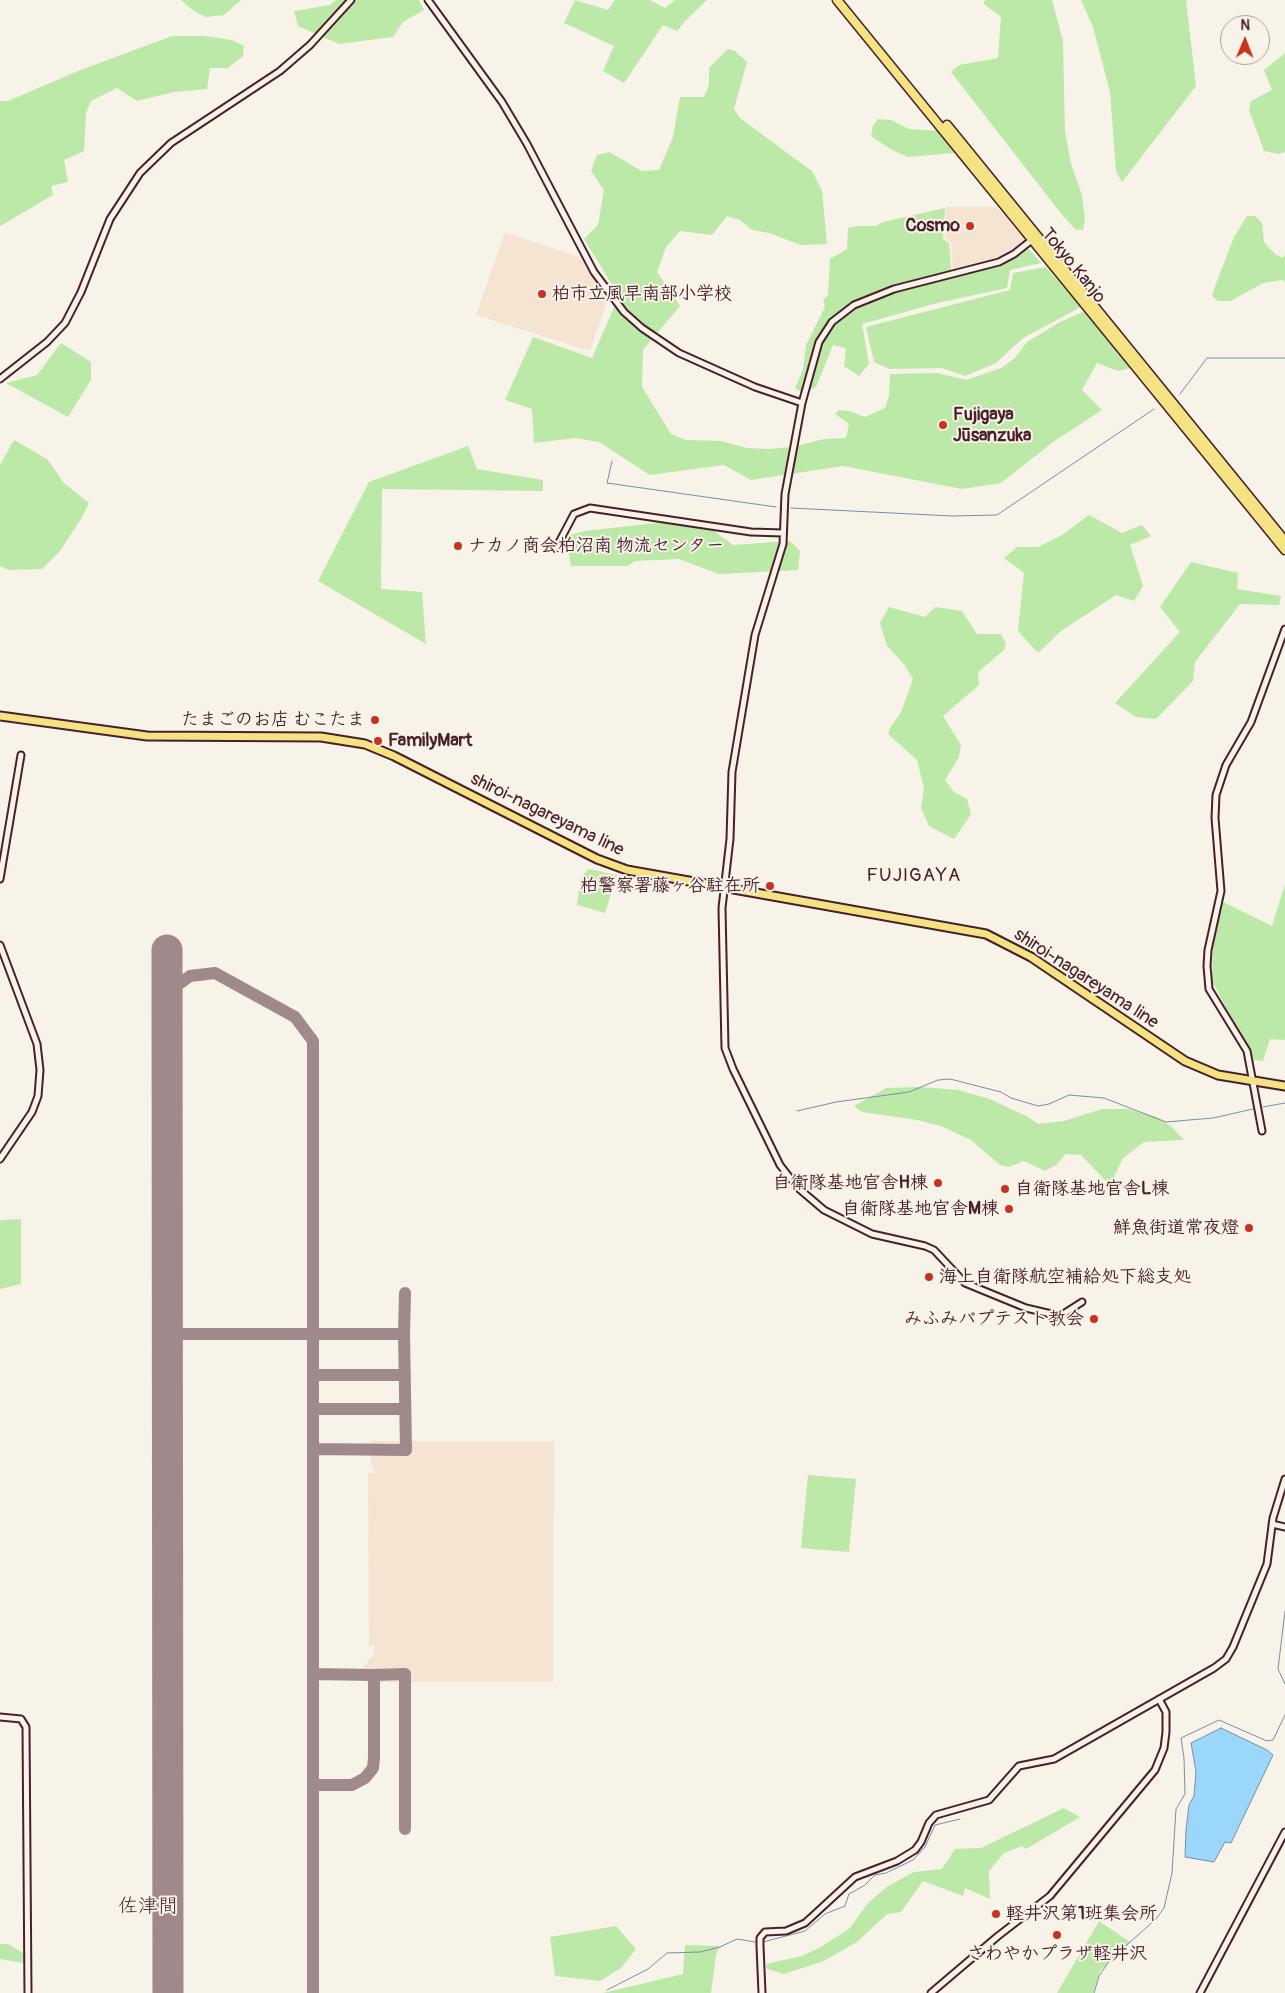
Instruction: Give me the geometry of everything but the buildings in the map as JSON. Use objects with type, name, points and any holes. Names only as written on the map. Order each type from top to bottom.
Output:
[{"type":"highway","name":"Tokyo Kanjo","points":[[838,0],[1285,541]]},
{"type":"highway","name":"Tokyo Kanjo","points":[[844,0],[968,156]]},
{"type":"highway","name":"Tokyo Kanjo","points":[[1035,237],[1285,550]]},
{"type":"main road","name":"shiroi-nagareyama line","points":[[0,716],[147,736],[321,737],[365,744],[394,756],[610,864],[641,873],[986,934],[1030,957],[1185,1061],[1218,1075],[1285,1086]]},
{"type":"street","points":[[0,380],[47,342],[65,323],[77,300],[117,205],[148,164],[182,135],[280,71],[310,45],[351,0]]},
{"type":"street","points":[[428,0],[502,102],[527,144],[594,272],[624,312],[642,328],[678,353],[755,387],[802,403]]},
{"type":"street","points":[[1035,237],[1014,254],[999,262],[894,289],[846,309],[832,322],[819,342],[802,403],[793,459],[786,486],[782,549],[755,635],[732,772],[730,838],[726,887],[722,908],[726,1055],[775,1156],[794,1183],[814,1202],[834,1216],[872,1234],[916,1243],[934,1250],[956,1275],[970,1286],[1026,1308],[1056,1316],[1067,1314],[1082,1302]]},
{"type":"street","points":[[556,548],[574,514],[590,508],[751,532],[783,533]]},
{"type":"street","points":[[1262,1131],[1247,1050],[1209,989],[1207,978],[1208,950],[1221,891],[1215,818],[1216,795],[1226,765],[1251,722],[1285,629]]},
{"type":"street","points":[[0,879],[20,755]]},
{"type":"street","points":[[0,945],[37,1044],[40,1070],[38,1096],[32,1112],[0,1159]]},
{"type":"street","points":[[762,1993],[760,1938],[765,1932],[786,1931],[805,1923],[855,1877],[897,1860],[915,1850],[921,1842],[929,1823],[936,1815],[990,1800],[1019,1766],[1054,1760],[1214,1668],[1230,1653],[1267,1564],[1272,1524],[1285,1479]]},
{"type":"street","points":[[1272,1524],[1285,1527]]},
{"type":"street","points":[[931,1993],[998,1936],[1050,1896],[1154,1770],[1164,1748],[1166,1732],[1166,1712],[1159,1699]]},
{"type":"street","points":[[0,1717],[21,1718],[26,1727],[28,1993]]},
{"type":"street","points":[[1200,1993],[1285,1832]]},
{"type":"shaded area","points":[[946,207],[997,207],[1027,242],[1005,258],[953,272],[951,243],[945,238]]},
{"type":"shaded area","name":"柏市立風早南部小学校","points":[[505,232],[580,257],[607,301],[590,351],[476,315]]},
{"type":"shaded area","points":[[371,1441],[554,1441],[553,1682],[364,1682],[364,1666],[374,1654],[374,1646],[369,1646],[368,1473],[375,1473],[371,1463]]},
{"type":"green space","points":[[181,0],[241,0],[224,15],[206,17],[195,12]]},
{"type":"green space","points":[[336,0],[419,0],[424,10],[403,22],[393,37],[339,44],[298,26],[294,11],[330,5]]},
{"type":"green space","points":[[575,0],[608,10],[615,0],[650,0],[665,8],[675,0],[707,0],[677,31],[663,25],[624,83],[603,71],[614,46],[564,23]]},
{"type":"green space","points":[[985,0],[1052,0],[1063,41],[1065,131],[1071,164],[1082,195],[1085,219],[1083,230],[1075,229],[1063,216],[951,72],[959,65],[998,58],[1001,17],[984,4]]},
{"type":"green space","points":[[1081,0],[1186,0],[1196,86],[1122,182],[1116,172],[1110,92],[1093,27]]},
{"type":"green space","points":[[172,36],[205,36],[232,40],[244,46],[243,56],[228,68],[210,68],[207,89],[174,92],[137,101],[117,88],[91,101],[86,113],[84,151],[64,160],[68,182],[51,186],[53,195],[0,226],[0,101],[8,101],[78,71]]},
{"type":"green space","points":[[728,49],[735,51],[747,62],[734,109],[741,119],[812,171],[822,191],[827,244],[801,245],[769,233],[752,230],[740,220],[727,216],[712,235],[680,231],[666,247],[657,272],[680,306],[643,350],[642,387],[671,434],[686,440],[721,441],[747,448],[769,449],[792,447],[824,439],[846,438],[849,424],[835,414],[839,410],[850,411],[865,417],[885,408],[889,396],[890,374],[938,373],[966,380],[1001,368],[1015,358],[1027,342],[1060,322],[1087,310],[1132,368],[1118,371],[1097,363],[1082,390],[1102,410],[1053,442],[1001,483],[962,489],[843,466],[751,480],[724,465],[650,475],[599,442],[575,438],[534,443],[532,409],[505,400],[533,337],[592,358],[619,296],[584,239],[598,225],[604,190],[591,171],[597,155],[609,152],[642,171],[659,170],[673,137],[680,97],[704,97],[709,85],[709,68]]},
{"type":"green space","points":[[1285,53],[1285,152],[1279,154],[1264,151],[1249,110],[1251,101],[1272,90],[1264,70]]},
{"type":"green space","points":[[878,119],[891,120],[909,129],[938,131],[954,153],[908,157],[890,149],[871,136],[873,126]]},
{"type":"green space","points":[[945,208],[943,239],[949,243],[952,277],[1027,247],[1041,263],[1010,270],[1007,288],[937,303],[862,324],[869,364],[859,376],[844,366],[846,348],[833,345],[816,387],[803,393],[795,388],[803,370],[806,345],[825,307],[823,300],[828,295],[830,259],[847,249],[848,228],[876,226],[883,222]]},
{"type":"green space","points":[[1247,216],[1255,216],[1262,223],[1264,242],[1276,255],[1282,258],[1285,255],[1285,282],[1282,280],[1263,283],[1231,301],[1218,301],[1212,296],[1214,289],[1234,237]]},
{"type":"green space","points":[[1046,267],[1081,307],[1023,338],[996,363],[965,376],[942,368],[889,369],[874,362],[866,327],[1010,290],[1013,273]]},
{"type":"green space","points":[[61,343],[91,362],[91,380],[68,417],[6,383],[37,375]]},
{"type":"green space","points":[[14,440],[47,459],[64,483],[89,503],[60,551],[42,569],[9,570],[0,566],[0,465]]},
{"type":"green space","points":[[468,446],[477,469],[543,480],[543,491],[382,489],[381,589],[422,592],[426,644],[318,581],[369,482]]},
{"type":"green space","points":[[1089,515],[1122,533],[1142,525],[1151,536],[1130,545],[1143,586],[1134,601],[1116,595],[1061,631],[1038,653],[1018,631],[1024,573],[1004,558],[1017,547],[1038,547],[1062,535]]},
{"type":"green space","points":[[674,521],[701,521],[733,545],[790,541],[800,551],[798,570],[719,574],[679,559],[635,561],[628,566],[571,566],[568,548],[570,535],[585,531]]},
{"type":"green space","points":[[1191,562],[1238,573],[1237,589],[1281,596],[1279,605],[1240,604],[1195,662],[1193,681],[1156,719],[1136,717],[1115,703],[1180,632],[1160,607]]},
{"type":"green space","points":[[889,607],[925,617],[935,607],[962,611],[977,634],[1001,634],[1006,644],[1004,650],[978,672],[979,685],[943,716],[961,745],[959,757],[945,780],[954,792],[967,799],[971,814],[954,839],[929,826],[921,808],[924,788],[917,760],[888,734],[901,712],[913,679],[904,664],[887,646],[880,623]]},
{"type":"green space","points":[[589,869],[617,875],[605,913],[577,905],[581,877]]},
{"type":"green space","points":[[1285,884],[1285,1040],[1270,1039],[1263,1061],[1254,1060],[1212,981],[1213,939],[1223,902],[1272,926]]},
{"type":"green space","points":[[920,1087],[958,1090],[990,1099],[1028,1117],[1038,1124],[1064,1121],[1102,1109],[1128,1109],[1157,1117],[1172,1127],[1184,1140],[1144,1142],[1123,1158],[1112,1181],[1106,1181],[1081,1155],[1066,1154],[1056,1165],[1045,1171],[1024,1161],[1009,1167],[1000,1165],[971,1140],[941,1126],[917,1120],[862,1112],[854,1106],[886,1088]]},
{"type":"green space","points":[[21,1219],[21,1284],[0,1289],[0,1220]]},
{"type":"green space","points":[[808,1475],[856,1479],[849,1552],[801,1548]]},
{"type":"green space","points":[[1064,1808],[1080,1817],[1026,1849],[1022,1846],[1004,1853],[989,1871],[990,1899],[965,1888],[963,1896],[923,1881],[901,1912],[887,1914],[857,1942],[824,1961],[784,1974],[767,1969],[766,1964],[802,1956],[821,1947],[850,1928],[868,1903],[888,1886],[914,1872],[942,1869],[955,1849],[981,1848]]},
{"type":"green space","points":[[1099,1921],[1130,1942],[1100,1971],[1093,1993],[1057,1993]]},
{"type":"green space","points":[[616,1926],[636,1949],[621,1968],[600,1981],[555,1976],[550,1937]]},
{"type":"green space","points":[[0,1944],[8,1944],[25,1954],[23,1963],[0,1959]]},
{"type":"green space","points":[[685,1945],[720,1946],[716,1955],[711,1993],[603,1993],[683,1974]]},
{"type":"water","points":[[1221,1728],[1267,1750],[1273,1755],[1231,1843],[1225,1842],[1214,1862],[1185,1857],[1186,1830],[1189,1805],[1194,1796],[1196,1772],[1191,1743]]},
{"type":"waterway","points":[[1180,394],[1207,358],[1285,358]]},
{"type":"waterway","points":[[791,508],[952,516],[997,515],[1154,409]]},
{"type":"waterway","points":[[612,461],[607,483],[776,507]]},
{"type":"waterway","points":[[797,1111],[836,1102],[909,1092],[938,1080],[950,1079],[1001,1092],[1011,1098],[1038,1106],[1049,1104],[1069,1095],[1104,1098],[1166,1122],[1213,1118],[1253,1109]]},
{"type":"waterway","points":[[1263,1107],[1285,1103]]},
{"type":"waterway","points":[[1285,1611],[1278,1669],[1285,1684]]},
{"type":"waterway","points":[[1094,1993],[1099,1976],[1110,1960],[1156,1919],[1164,1908],[1172,1873],[1176,1809],[1185,1794],[1184,1758],[1181,1738],[1219,1720],[1267,1741],[1273,1740],[1285,1715]]},
{"type":"waterway","points":[[763,1942],[805,1931],[825,1914],[845,1906],[849,1894],[865,1885],[875,1875],[886,1873],[913,1860],[925,1847],[935,1825],[960,1819]]},
{"type":"waterway","points":[[607,1990],[648,1969],[667,1953],[700,1952],[720,1947],[737,1939],[755,1942]]},
{"type":"taxiway","points":[[167,1001],[175,987],[190,976],[215,973],[295,1017],[313,1041],[313,1993]]},
{"type":"taxiway","points":[[404,1334],[405,1293]]},
{"type":"taxiway","points":[[167,1334],[404,1334],[406,1450],[313,1449]]},
{"type":"taxiway","points":[[314,1375],[405,1375]]},
{"type":"taxiway","points":[[313,1409],[405,1409]]},
{"type":"taxiway","points":[[313,1785],[352,1785],[365,1778],[373,1768],[374,1758],[374,1675],[314,1674]]},
{"type":"taxiway","points":[[374,1675],[405,1674],[405,1829]]},
{"type":"runway","points":[[167,950],[168,1993]]},
{"type":"place","name":"Cosmo","points":[[970,226]]},
{"type":"place","name":"柏市立風早南部小学校","points":[[542,294]]},
{"type":"place","name":"Fujigaya Jūsanzuka","points":[[943,425]]},
{"type":"place","name":"ナカノ商会柏沼南 物流センター","points":[[458,546]]},
{"type":"place","name":"たまごのお店 むこたま","points":[[375,720]]},
{"type":"place","name":"FamilyMart","points":[[378,741]]},
{"type":"place","name":"柏警察署藤ヶ谷駐在所","points":[[770,886]]},
{"type":"place","name":"自衛隊基地官舎H棟","points":[[938,1183]]},
{"type":"place","name":"自衛隊基地官舎L棟","points":[[1005,1189]]},
{"type":"place","name":"自衛隊基地官舎M棟","points":[[1009,1209]]},
{"type":"place","name":"鮮魚街道常夜燈","points":[[1249,1228]]},
{"type":"place","name":"海上自衛隊航空補給処下総支処","points":[[929,1277]]},
{"type":"place","name":"みふみバプテスト教会","points":[[1094,1319]]},
{"type":"place","name":"軽井沢第1班集会所","points":[[996,1914]]},
{"type":"place","name":"さわやかプラザ軽井沢","points":[[1057,1935]]},
{"type":"district","name":"FUJIGAYA","points":[[914,876]]},
{"type":"district","name":"佐津間","points":[[148,1907]]}]
